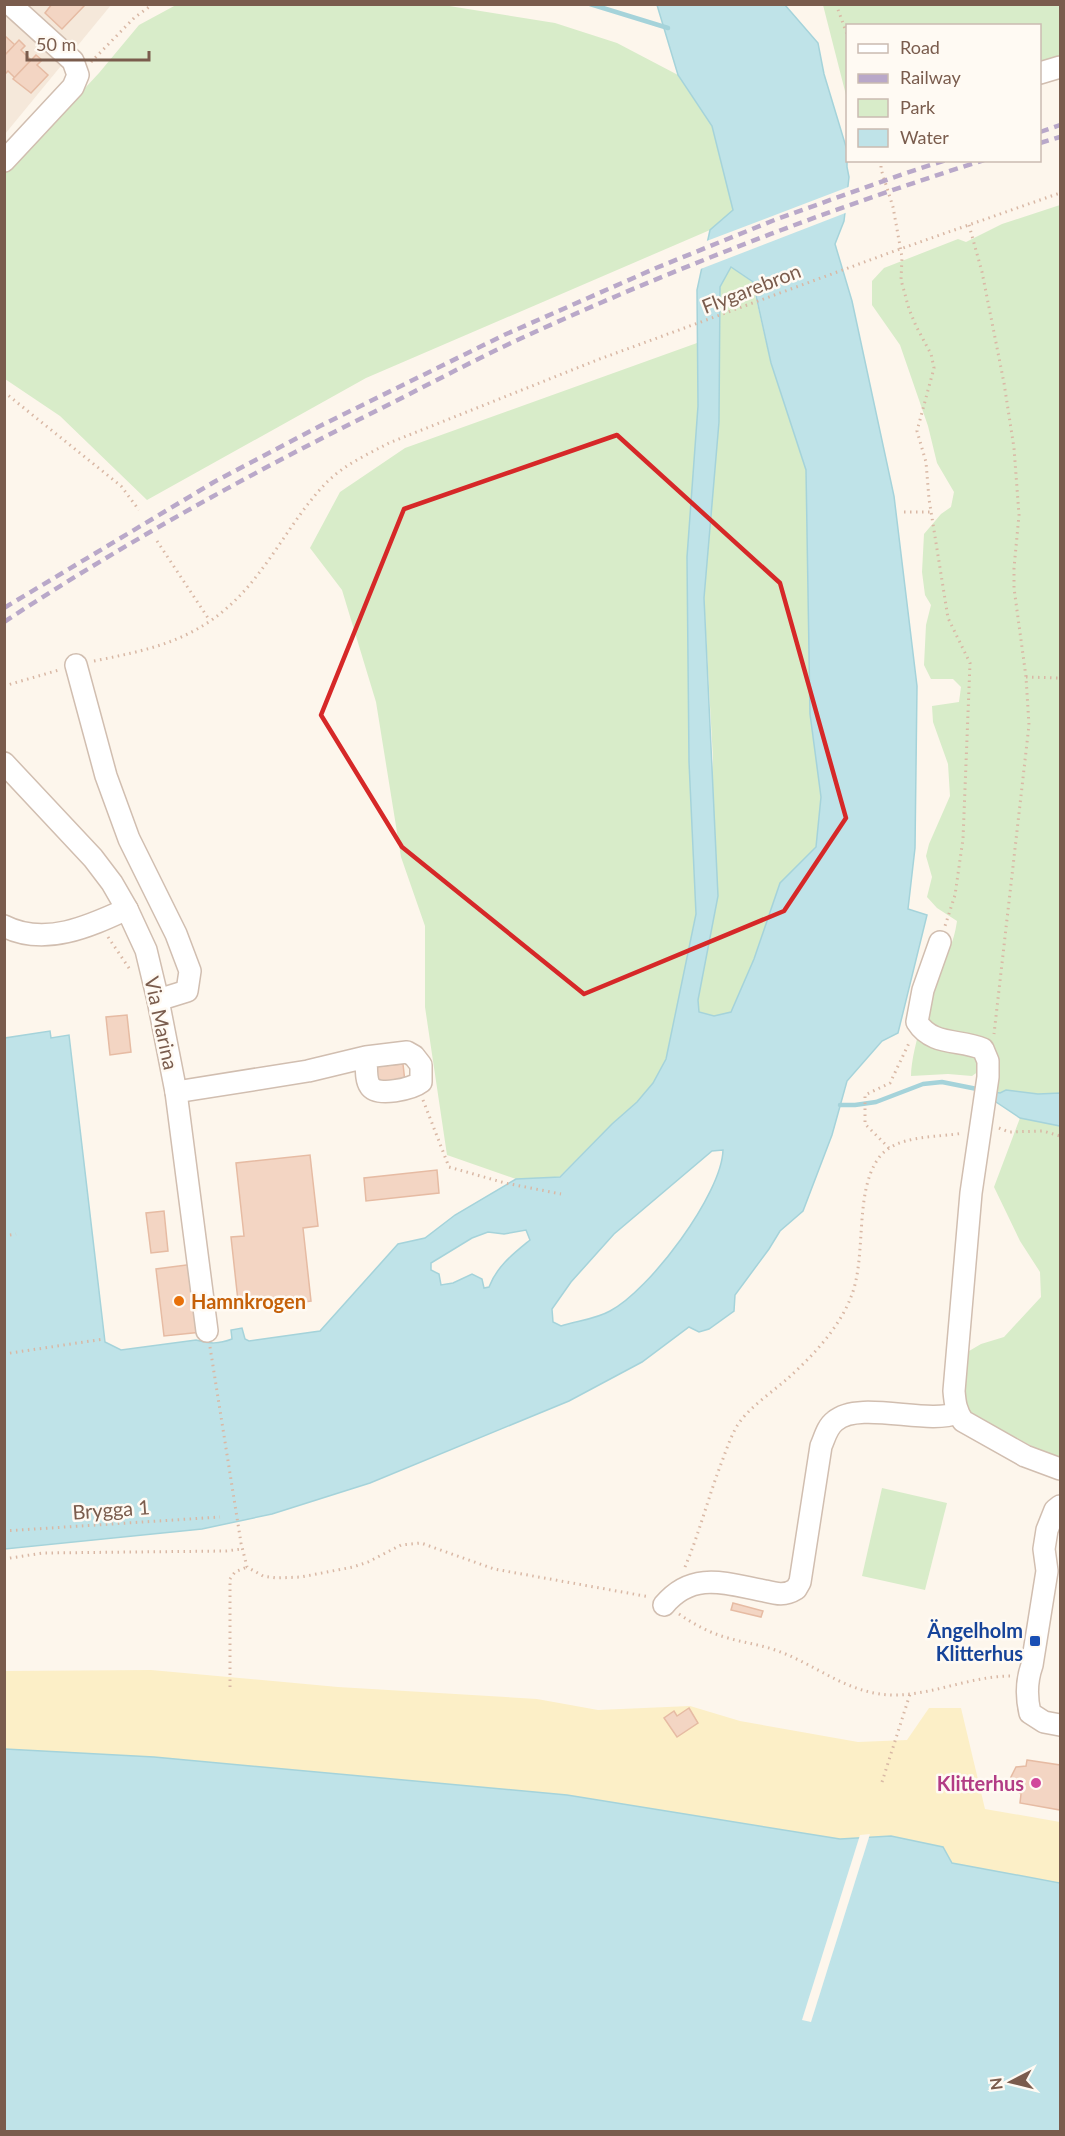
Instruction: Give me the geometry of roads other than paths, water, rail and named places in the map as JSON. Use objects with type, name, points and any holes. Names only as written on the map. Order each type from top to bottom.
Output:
[{"type":"street","points":[[4,161],[73,87],[78,75],[74,61],[9,4]]},
{"type":"street","points":[[1041,73],[1060,67]]},
{"type":"street","points":[[76,665],[106,776],[129,839],[176,934],[189,970],[187,991],[158,1000]]},
{"type":"street","name":"Via Marina","points":[[4,763],[93,858],[112,883],[146,950],[176,1092],[207,1330]]},
{"type":"street","points":[[4,926],[37,934],[66,933],[127,909]]},
{"type":"street","points":[[940,942],[920,1000],[917,1022],[926,1034],[937,1039],[968,1043],[983,1049],[987,1056],[988,1077],[971,1193],[954,1391],[957,1413],[963,1421],[1024,1456],[1060,1469]]},
{"type":"street","points":[[176,1092],[308,1071],[366,1057],[407,1052],[414,1056],[421,1065],[421,1082],[408,1089],[382,1091],[370,1088],[366,1057]]},
{"type":"street","points":[[664,1605],[672,1595],[682,1589],[710,1581],[725,1582],[782,1595],[796,1589],[800,1582],[821,1446],[829,1427],[836,1419],[849,1415],[883,1413],[937,1416],[957,1413]]},
{"type":"street","points":[[1060,1506],[1055,1510],[1047,1530],[1044,1549],[1047,1571],[1026,1697],[1030,1713],[1044,1722],[1060,1725]]},
{"type":"water","points":[[657,5],[785,5],[818,43],[824,74],[846,147],[849,177],[844,221],[835,244],[852,301],[894,496],[917,686],[915,848],[908,909],[927,915],[898,1033],[882,1041],[847,1081],[832,1135],[803,1211],[780,1231],[735,1295],[734,1311],[709,1329],[699,1332],[689,1327],[642,1362],[569,1401],[370,1483],[272,1514],[202,1529],[5,1549],[5,1038],[50,1031],[51,1038],[69,1035],[105,1342],[121,1350],[196,1340],[210,1343],[223,1342],[232,1339],[231,1330],[242,1328],[245,1339],[249,1341],[320,1331],[398,1244],[425,1238],[455,1215],[516,1179],[560,1177],[637,1102],[653,1083],[666,1059],[696,914],[689,762],[687,557],[698,406],[697,290],[710,230],[733,210],[712,126],[678,75]],"holes":[[[731,267],[753,282],[771,363],[806,470],[810,714],[821,797],[816,847],[780,883],[754,959],[731,1012],[714,1016],[699,1012],[698,1000],[718,896],[704,598],[719,422],[720,287]],[[723,1150],[719,1169],[697,1215],[681,1240],[644,1284],[605,1314],[561,1326],[553,1322],[552,1309],[571,1282],[614,1234],[712,1151]],[[526,1230],[530,1240],[501,1267],[489,1287],[484,1288],[482,1279],[472,1274],[453,1283],[441,1285],[439,1274],[431,1270],[431,1263],[472,1238],[488,1232],[504,1234]]]},
{"type":"water","points":[[1006,1090],[1038,1094],[1060,1093],[1060,1126],[1020,1118],[993,1100],[994,1092],[1000,1093]]},
{"type":"water","points":[[5,1749],[154,1757],[567,1795],[840,1839],[891,1836],[943,1847],[952,1863],[1060,1883],[1060,2131],[5,2132]]},
{"type":"waterway","points":[[590,4],[668,28]]},
{"type":"waterway","points":[[840,1105],[876,1102],[923,1084],[942,1082],[977,1089]]},
{"type":"railway","points":[[1041,132],[1060,125]]},
{"type":"railway","points":[[1041,143],[1060,137]]},
{"type":"railway","points":[[4,608],[214,482],[320,426],[504,335],[656,268],[777,219],[940,162]]},
{"type":"railway","points":[[4,622],[99,562],[245,479],[511,343],[685,267],[744,244],[864,200],[978,162]]},
{"type":"place","name":"Hamnkrogen","points":[[179,1301]]},
{"type":"place","name":"Ängelholm Klitterhus","points":[[1035,1641]]},
{"type":"place","name":"Klitterhus","points":[[1036,1783]]}]
